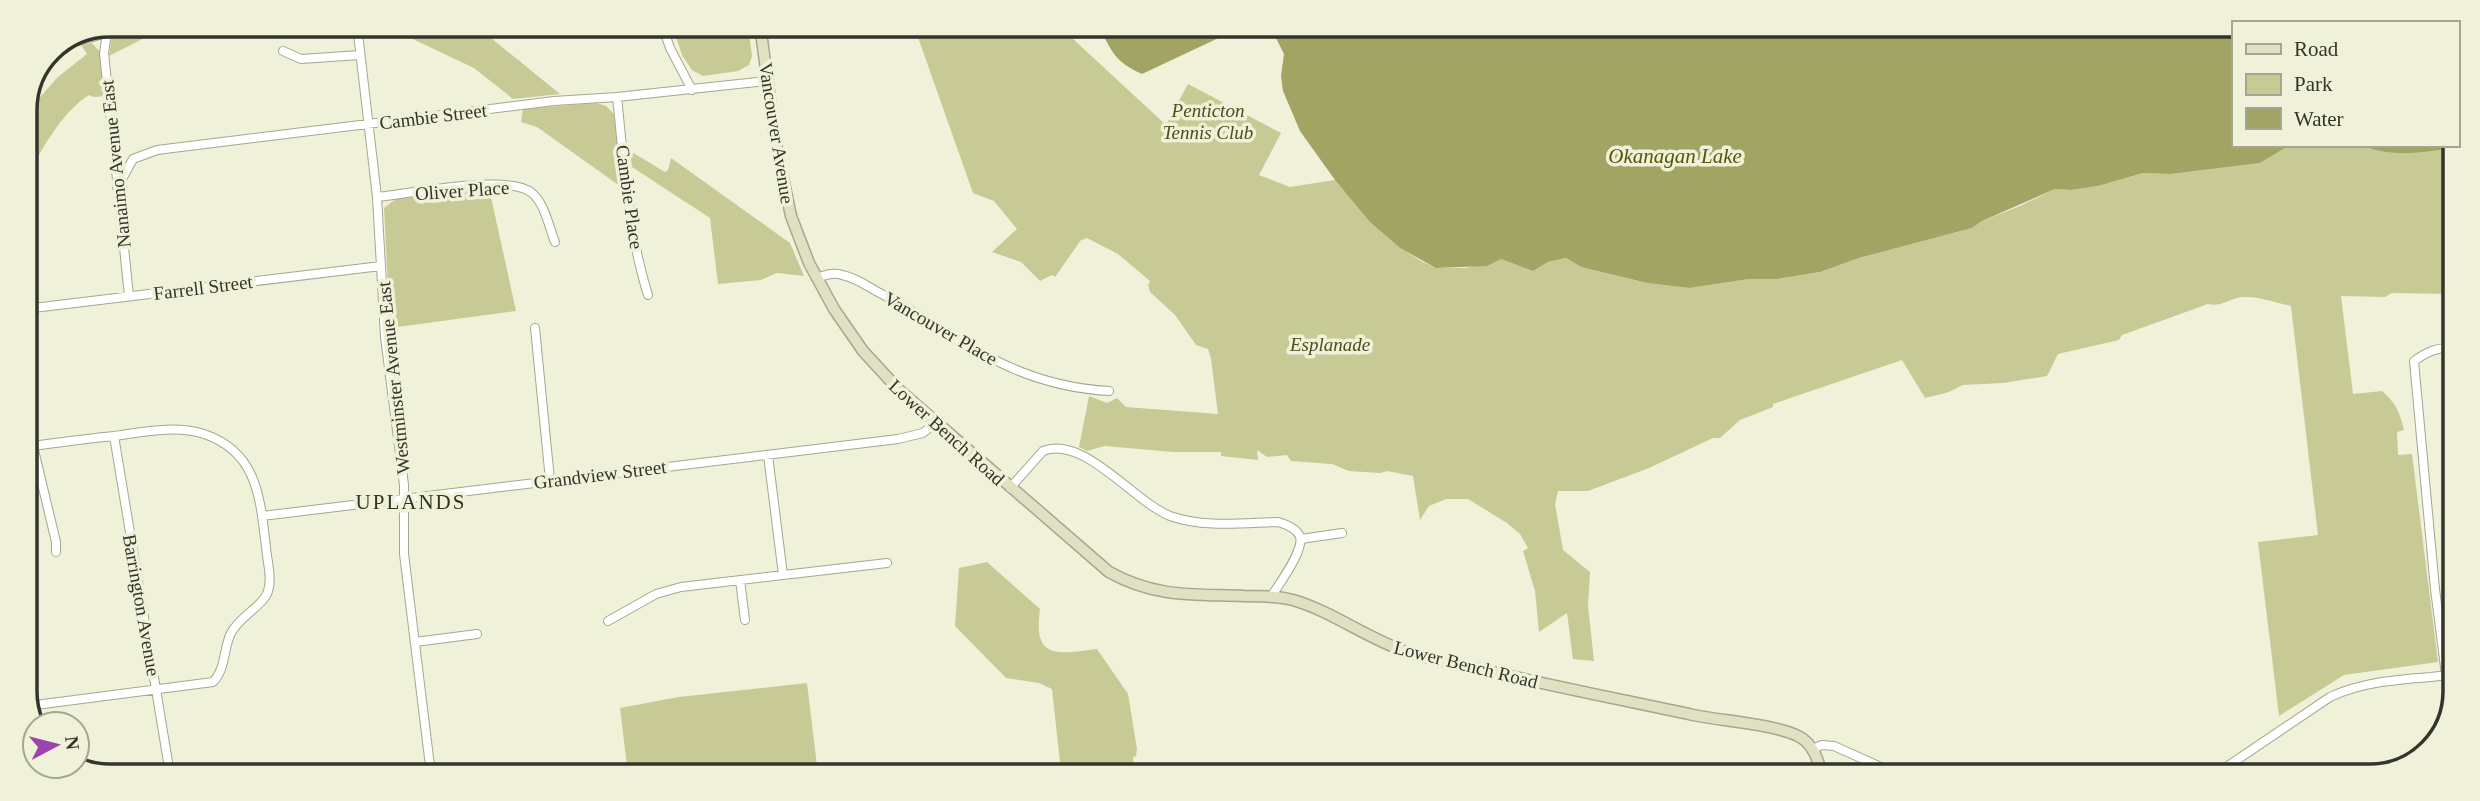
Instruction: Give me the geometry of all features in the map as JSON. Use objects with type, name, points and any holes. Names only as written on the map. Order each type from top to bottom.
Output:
[{"type":"street","name":"Nanaimo Avenue East","points":[[106,37],[104,53],[129,296]]},
{"type":"street","name":"Westminster Avenue East","points":[[359,37],[377,197],[385,337],[404,497],[404,554],[430,764]]},
{"type":"street","points":[[666,37],[692,90]]},
{"type":"street","name":"Vancouver Avenue","points":[[762,37],[780,168],[788,205],[795,230],[817,278]]},
{"type":"street","points":[[283,51],[301,59],[360,55]]},
{"type":"street","name":"Cambie Street","points":[[117,188],[130,163],[150,151],[554,101],[767,81]]},
{"type":"street","name":"Cambie Place","points":[[617,97],[634,233],[640,270],[648,295]]},
{"type":"street","name":"Oliver Place","points":[[377,197],[488,184],[522,186],[537,198],[555,242]]},
{"type":"street","name":"Farrell Street","points":[[37,307],[381,265]]},
{"type":"street","name":"Vancouver Place","points":[[817,278],[834,274],[846,275],[900,303],[1003,364],[1088,390],[1109,391]]},
{"type":"street","name":"Lower Bench Road","points":[[817,278],[834,309],[878,369],[935,423],[1092,559],[1109,572],[1139,587],[1175,594],[1271,597],[1302,604],[1410,653],[1716,720],[1781,731],[1799,736],[1812,749],[1822,745],[1833,746],[1874,764]]},
{"type":"street","points":[[535,328],[550,480]]},
{"type":"street","points":[[2443,347],[2427,352],[2414,361],[2432,561],[2443,635]]},
{"type":"street","name":"Grandview Street","points":[[262,516],[898,439],[923,433],[935,423]]},
{"type":"street","points":[[37,445],[183,430],[223,442],[240,457],[252,475],[259,497],[270,579],[267,594],[234,628],[224,650],[218,677],[206,684],[38,705]]},
{"type":"street","name":"Barrington Avenue","points":[[114,436],[168,764]]},
{"type":"street","points":[[1010,488],[1043,451],[1063,449],[1092,461],[1143,501],[1170,516],[1207,524],[1278,522],[1297,532],[1301,539],[1300,550],[1271,597]]},
{"type":"street","points":[[768,455],[783,575]]},
{"type":"street","points":[[37,474],[56,542],[55,552]]},
{"type":"street","points":[[1301,539],[1342,533]]},
{"type":"street","points":[[608,621],[642,601],[669,590],[887,563]]},
{"type":"street","points":[[740,580],[745,620]]},
{"type":"street","points":[[415,642],[477,634]]},
{"type":"street","points":[[2231,764],[2330,697],[2351,687],[2443,676]]},
{"type":"street","points":[[1812,749],[1818,764]]},
{"type":"green space","points":[[112,37],[146,37],[109,56]]},
{"type":"green space","points":[[408,37],[490,37],[560,94],[513,99],[474,68]]},
{"type":"green space","points":[[676,37],[750,37],[752,56],[749,65],[738,71],[703,76],[692,70],[682,55]]},
{"type":"green space","name":"Esplanade","points":[[918,37],[1071,37],[1166,125],[1188,84],[1281,133],[1259,175],[1290,187],[1335,180],[1370,221],[1400,248],[1437,268],[1466,268],[1501,259],[1533,271],[1548,262],[1566,258],[1581,267],[1647,283],[1689,288],[1820,272],[1859,258],[1972,228],[2055,189],[2071,190],[2098,186],[2143,173],[2171,174],[2260,163],[2287,147],[2367,147],[2395,153],[2443,149],[2443,294],[2341,296],[2353,394],[2382,391],[2387,395],[2397,409],[2404,430],[2397,432],[2398,455],[2412,454],[2438,662],[2344,675],[2279,716],[2258,542],[2318,535],[2291,306],[2246,297],[2208,304],[2122,335],[2119,340],[2058,354],[2047,376],[2003,383],[1963,385],[1925,398],[1902,360],[1773,404],[1773,407],[1740,420],[1720,438],[1713,438],[1649,468],[1588,491],[1558,491],[1555,504],[1563,550],[1590,572],[1588,606],[1594,661],[1573,659],[1567,613],[1539,632],[1535,591],[1523,551],[1528,548],[1520,534],[1468,499],[1446,499],[1429,506],[1420,520],[1413,476],[1387,471],[1349,471],[1332,464],[1291,461],[1287,455],[1267,457],[1257,450],[1258,460],[1221,456],[1221,452],[1173,452],[1105,446],[1087,451],[1079,447],[1089,396],[1107,403],[1117,398],[1126,407],[1218,414],[1208,349],[1196,345],[1175,315],[1150,292],[1150,281],[1118,254],[1087,238],[1081,240],[1055,277],[1052,275],[1040,281],[1021,262],[992,252],[1017,229],[994,201],[973,193]]},
{"type":"green space","points":[[92,43],[100,52],[104,96],[89,95],[74,107],[60,122],[38,157],[38,100],[58,77],[87,54],[81,45]]},
{"type":"green space","points":[[596,103],[606,106],[615,115],[624,189],[537,127],[521,122],[523,109]]},
{"type":"green space","points":[[630,151],[665,172],[671,158],[790,243],[804,276],[777,273],[761,280],[718,284],[710,218],[632,167]]},
{"type":"green space","points":[[489,188],[516,311],[390,328],[384,208],[396,199]]},
{"type":"green space","points":[[987,562],[1040,609],[1040,637],[1050,650],[1070,652],[1097,649],[1128,694],[1137,749],[1136,756],[1133,757],[1134,764],[1059,764],[1052,689],[1039,683],[1006,678],[955,626],[959,568]]},
{"type":"green space","points":[[807,683],[817,764],[627,764],[620,708],[679,697]]},
{"type":"water","points":[[1104,37],[1221,37],[1142,74],[1115,55]]},
{"type":"water","name":"Okanagan Lake","points":[[2232,37],[2232,147],[2287,147],[2260,163],[2171,174],[2143,173],[2098,186],[2071,190],[2055,189],[1972,228],[1859,258],[1820,272],[1777,279],[1749,279],[1689,288],[1647,283],[1581,267],[1566,258],[1548,262],[1533,271],[1501,259],[1487,266],[1436,268],[1400,248],[1370,222],[1335,180],[1300,131],[1283,91],[1281,76],[1284,54],[1276,38]]},
{"type":"water","points":[[2367,147],[2443,147],[2433,151],[2395,153]]},
{"type":"district","name":"UPLANDS","points":[[411,502]]},
{"type":"park label","name":"Penticton Tennis Club","points":[[1208,121]]}]
